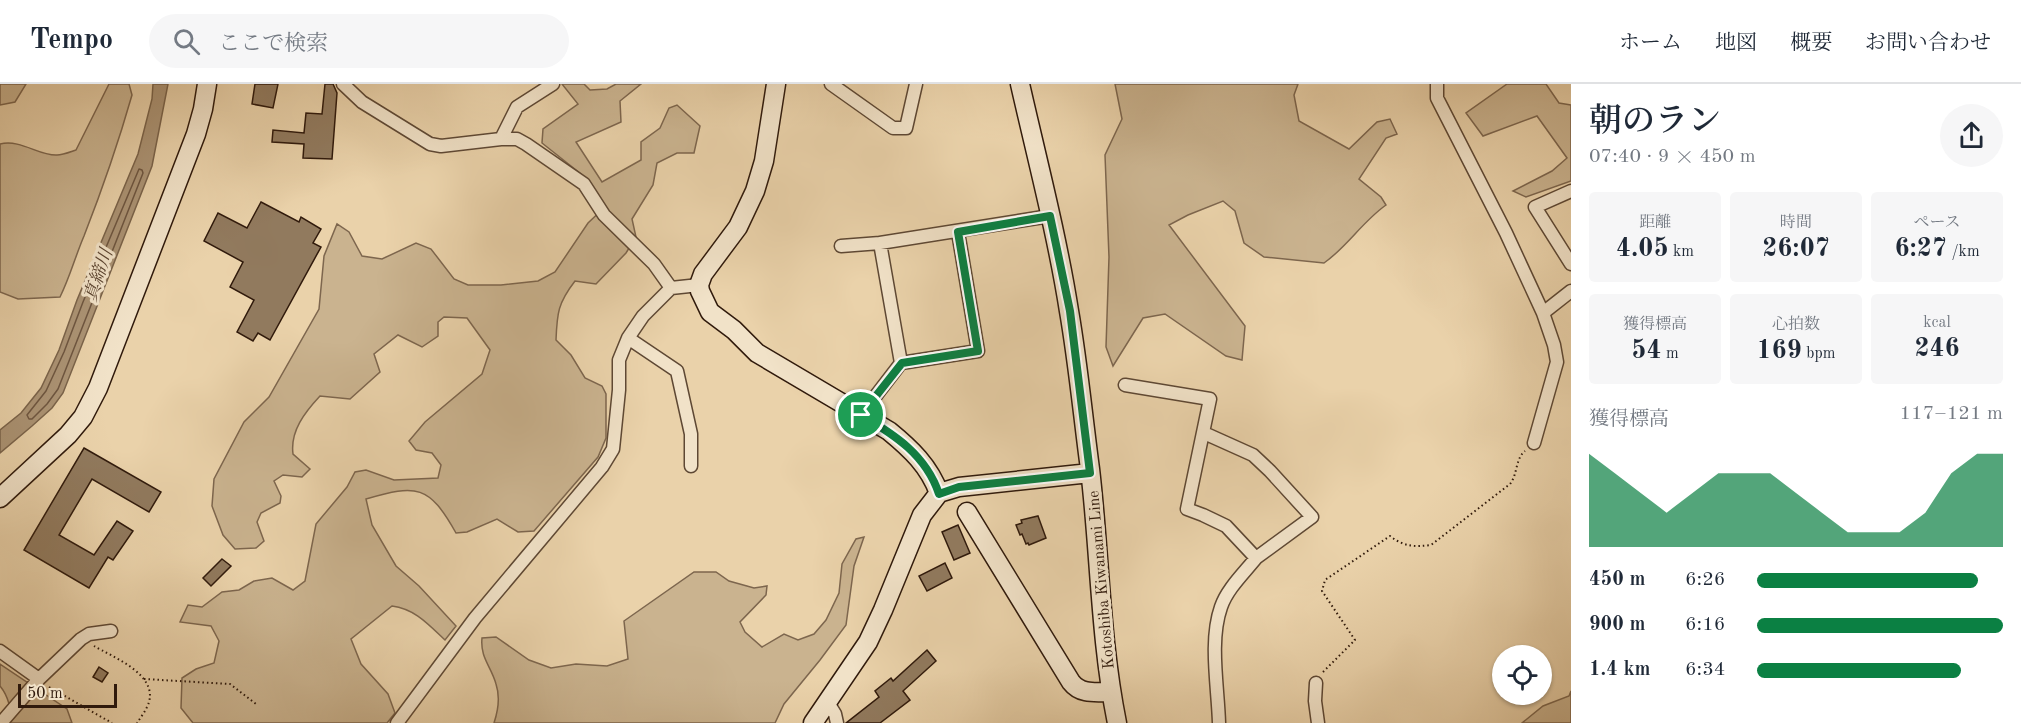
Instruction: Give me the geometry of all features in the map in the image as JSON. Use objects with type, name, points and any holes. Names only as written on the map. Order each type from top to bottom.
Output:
[{"type":"street","points":[[0,498],[68,435],[83,417],[98,388],[196,134],[207,84]]},
{"type":"street","points":[[343,84],[362,102],[430,144],[441,146],[517,139],[584,184],[604,215],[654,264],[670,288]]},
{"type":"street","points":[[501,139],[517,107],[553,84]]},
{"type":"street","points":[[776,84],[764,161],[755,191],[738,227],[703,274],[699,285],[703,300],[710,312],[734,330],[757,353],[889,431],[908,447],[929,471],[939,494]]},
{"type":"street","points":[[838,86],[893,128],[906,128],[916,84]]},
{"type":"street","name":"Kotoshiba Kiwanami Line","points":[[1020,84],[1070,311],[1090,473],[1103,627],[1117,723]]},
{"type":"street","points":[[1437,84],[1437,98],[1506,232],[1543,313],[1554,345],[1557,362],[1534,443]]},
{"type":"street","points":[[1571,191],[1534,207],[1571,264]]},
{"type":"street","points":[[841,246],[958,232],[1050,216]]},
{"type":"street","points":[[861,415],[902,363],[978,351],[958,232]]},
{"type":"street","points":[[880,243],[902,363]]},
{"type":"street","points":[[397,723],[475,618],[602,468],[614,449],[619,360],[628,338],[643,316],[670,288],[699,285]]},
{"type":"street","points":[[1543,313],[1571,291]]},
{"type":"street","points":[[628,338],[678,371],[691,434],[690,466]]},
{"type":"street","points":[[1125,385],[1210,399],[1187,509],[1226,526],[1256,558]]},
{"type":"street","points":[[1204,434],[1253,455],[1312,517],[1256,558],[1221,606],[1215,632],[1219,723]]},
{"type":"street","points":[[813,723],[868,642],[917,526],[929,504],[939,494],[959,487],[1090,473]]},
{"type":"street","points":[[967,512],[1071,682],[1085,692],[1111,692]]},
{"type":"street","points":[[1,723],[39,680],[81,639],[90,634],[111,631]]},
{"type":"street","points":[[0,651],[39,680]]},
{"type":"street","points":[[1316,683],[1315,701],[1318,723]]},
{"type":"street","points":[[827,700],[837,723]]},
{"type":"path","points":[[1316,683],[1326,668],[1355,640],[1322,591],[1325,580],[1390,536],[1405,545],[1417,547],[1431,545],[1510,484],[1515,477],[1519,456],[1534,443]]},
{"type":"path","points":[[81,639],[133,668],[144,679],[149,691],[149,702],[137,723]]},
{"type":"path","points":[[144,679],[230,684],[255,704]]},
{"type":"path","points":[[39,680],[112,723]]},
{"type":"shaded area","points":[[0,84],[26,84],[15,102],[0,105]]},
{"type":"shaded area","points":[[109,84],[129,84],[132,95],[103,184],[60,297],[18,299],[0,292],[0,144],[15,144],[50,155],[76,150]]},
{"type":"shaded area","points":[[562,84],[584,84],[590,90],[607,89],[616,84],[641,84],[620,101],[621,122],[576,142],[602,182],[641,160],[641,142],[660,128],[669,108],[677,105],[700,126],[694,153],[677,153],[657,163],[653,185],[632,219],[636,237],[626,253],[596,284],[575,281],[559,309],[556,340],[571,355],[585,378],[602,386],[606,394],[606,438],[598,457],[534,531],[518,532],[497,519],[467,532],[456,533],[438,505],[420,492],[398,491],[366,499],[372,525],[396,566],[419,586],[456,626],[445,640],[427,623],[408,610],[392,606],[351,639],[361,664],[388,694],[395,713],[387,723],[193,723],[181,708],[182,678],[196,669],[214,663],[219,641],[211,626],[180,622],[188,605],[202,607],[222,592],[239,590],[254,581],[272,578],[293,590],[305,581],[316,524],[347,487],[355,472],[366,470],[394,480],[438,478],[441,465],[432,453],[416,450],[409,441],[425,422],[482,374],[490,350],[467,318],[444,317],[438,322],[438,336],[422,347],[398,335],[374,354],[380,372],[350,399],[320,396],[309,409],[296,430],[293,454],[310,469],[302,477],[283,475],[274,481],[281,496],[280,503],[261,513],[257,522],[264,541],[256,548],[235,549],[223,535],[212,506],[214,479],[244,422],[269,397],[319,309],[324,256],[337,224],[349,232],[362,256],[382,259],[416,243],[431,249],[454,279],[468,285],[501,285],[538,281],[555,272],[588,223],[605,207],[581,174],[542,143],[543,129],[578,104]]},
{"type":"shaded area","points":[[1115,84],[1298,84],[1294,95],[1299,121],[1349,149],[1377,122],[1390,119],[1397,134],[1386,138],[1359,179],[1381,197],[1386,205],[1324,263],[1264,257],[1244,243],[1235,211],[1223,201],[1169,225],[1245,326],[1242,360],[1226,356],[1165,314],[1143,318],[1113,366],[1106,347],[1109,257],[1105,155],[1122,119]]},
{"type":"shaded area","points":[[1507,84],[1546,84],[1559,103],[1571,105],[1571,181],[1526,197],[1513,191],[1552,171],[1567,158],[1537,116],[1483,136],[1466,113]]},
{"type":"shaded area","points":[[864,537],[854,566],[846,625],[784,704],[775,723],[494,723],[498,693],[486,662],[482,638],[496,637],[529,660],[551,668],[576,664],[607,666],[628,659],[624,621],[694,572],[716,572],[729,581],[754,588],[767,586],[766,595],[740,622],[745,632],[762,647],[784,634],[798,640],[814,634],[826,620],[839,593],[842,564],[856,539]]},
{"type":"shaded area","points":[[0,664],[67,709],[72,723],[9,723],[11,714],[0,686]]},
{"type":"shaded area","points":[[1571,691],[1571,723],[1522,723],[1543,706],[1552,705],[1552,703],[1569,696]]},
{"type":"water","name":"真締川","points":[[153,84],[168,84],[152,166],[63,393],[52,408],[0,453],[0,430],[21,413],[41,388],[59,350],[77,300],[138,154],[152,99]]},
{"type":"building","points":[[255,84],[278,84],[273,108],[252,104]]},
{"type":"building","points":[[325,84],[333,84],[337,93],[332,159],[303,158],[304,144],[272,142],[273,130],[304,133],[306,113],[322,114]]},
{"type":"building","points":[[261,202],[299,222],[301,217],[321,229],[313,243],[321,247],[270,340],[258,333],[253,341],[237,332],[254,300],[230,287],[243,262],[204,241],[218,213],[247,228]]},
{"type":"building","points":[[84,448],[161,492],[149,512],[92,479],[59,535],[94,555],[117,521],[133,531],[113,560],[108,557],[89,588],[24,550]]},
{"type":"building","points":[[1038,516],[1046,538],[1029,545],[1026,544],[1016,525],[1022,523],[1021,520]]},
{"type":"building","points":[[958,525],[970,553],[954,560],[942,532]]},
{"type":"building","points":[[222,559],[231,566],[211,586],[203,578]]},
{"type":"building","points":[[945,563],[952,578],[927,591],[919,576]]},
{"type":"building","points":[[927,650],[936,661],[903,691],[910,700],[880,723],[846,723],[879,697],[875,691],[891,678],[893,681]]},
{"type":"building","points":[[99,667],[108,673],[102,682],[93,677]]},
{"type":"route","points":[[1050,216],[1070,311],[1090,473],[959,487],[939,494],[929,471],[908,447],[889,431],[861,415],[902,363],[978,351],[958,232],[1050,216]]}]
